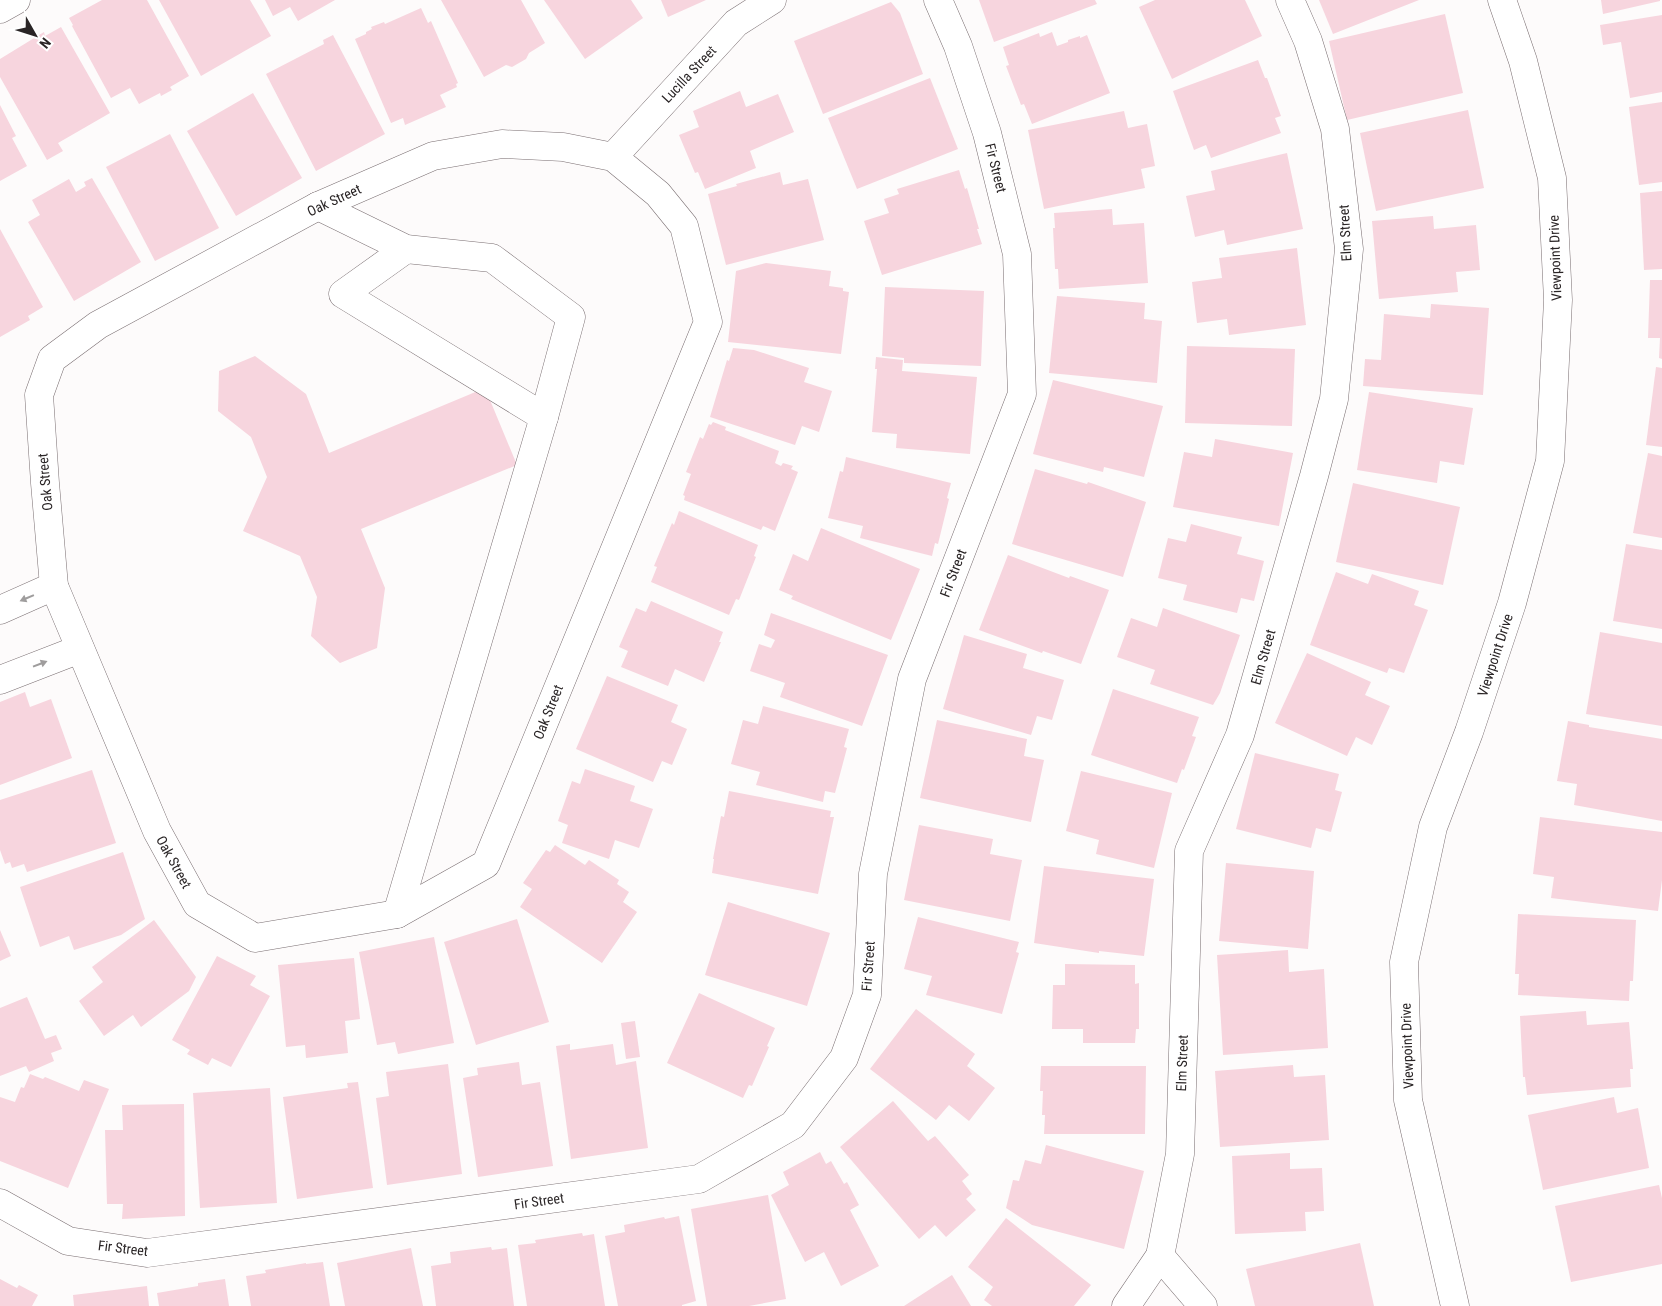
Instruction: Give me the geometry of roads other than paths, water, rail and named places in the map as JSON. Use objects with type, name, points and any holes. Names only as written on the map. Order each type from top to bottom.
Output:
[{"type":"street","points":[[0,9],[16,0]]},
{"type":"street","name":"Lucilla Street","points":[[613,157],[736,23],[772,0]]},
{"type":"street","name":"Fir Street","points":[[0,1203],[68,1241],[147,1253],[699,1179],[793,1125],[844,1058],[866,995],[873,874],[912,680],[1022,394],[1017,254],[988,133],[958,46],[938,0]]},
{"type":"street","name":"Elm Street","points":[[1126,1306],[1160,1256],[1180,1154],[1188,851],[1240,735],[1314,476],[1335,389],[1349,249],[1348,240],[1335,129],[1308,41],[1290,0]]},
{"type":"street","name":"Viewpoint Drive","points":[[1455,1306],[1408,1100],[1404,962],[1433,827],[1469,732],[1512,603],[1550,461],[1558,300],[1552,178],[1523,61],[1502,0]]},
{"type":"street","name":"Oak Street","points":[[502,144],[563,147],[613,157],[658,194],[684,226],[708,322],[486,864],[397,914],[255,938],[197,904],[157,831],[54,586],[44,483],[39,395],[52,359],[98,325],[318,206],[434,156],[502,144]]},
{"type":"street","points":[[318,206],[406,249],[492,258],[571,317],[544,417],[397,914]]},
{"type":"street","points":[[406,249],[343,294],[544,417]]},
{"type":"street","points":[[0,610],[54,586]]},
{"type":"street","points":[[0,680],[80,649]]},
{"type":"street","points":[[1160,1256],[1203,1306]]}]
